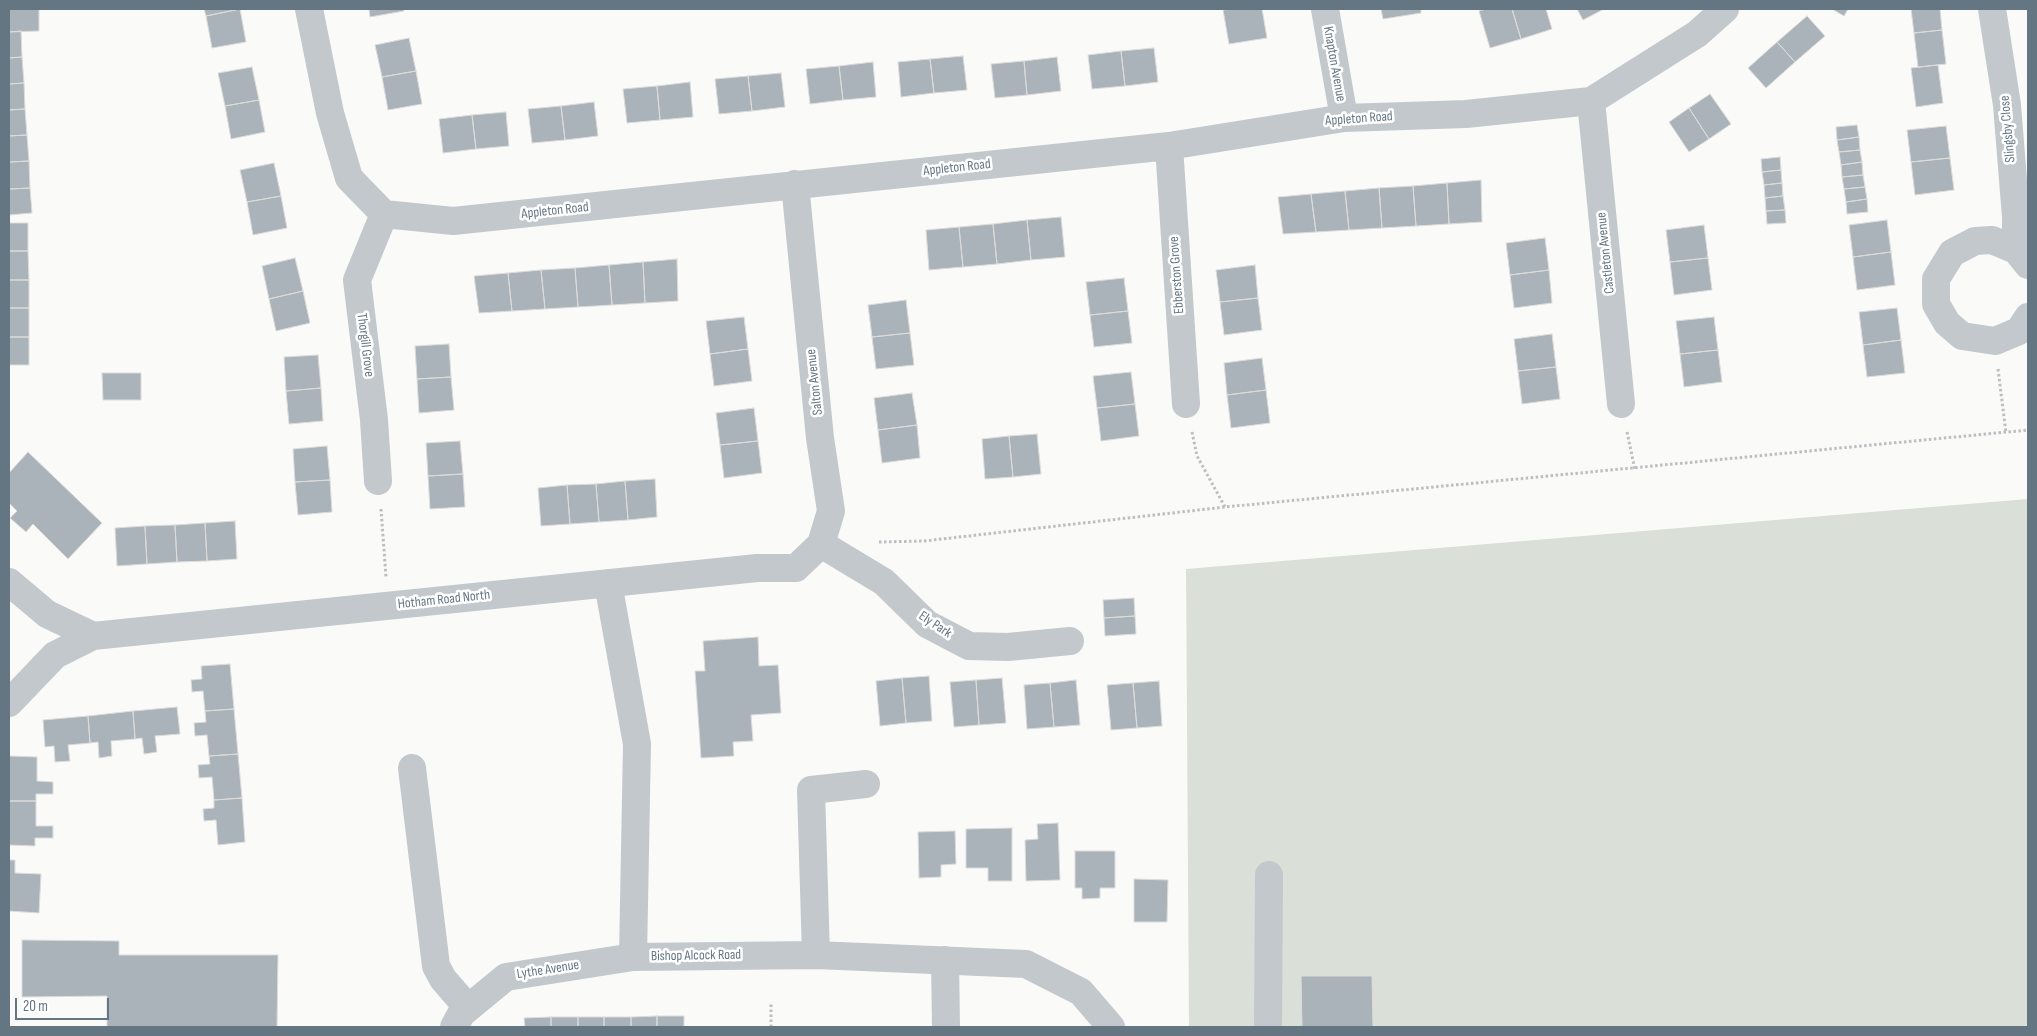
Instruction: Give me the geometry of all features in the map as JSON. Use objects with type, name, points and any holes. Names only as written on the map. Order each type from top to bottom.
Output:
[{"type":"street","points":[[308,9],[330,113],[349,178],[384,214]]},
{"type":"street","name":"Knapton Avenue","points":[[1325,9],[1344,118]]},
{"type":"street","name":"Appleton Road","points":[[384,214],[453,221],[1169,146],[1344,118],[1466,114],[1591,101],[1697,34],[1725,9]]},
{"type":"street","name":"Slingsby Close","points":[[1992,9],[2007,105],[2016,217],[2022,257]]},
{"type":"street","name":"Castleton Avenue","points":[[1591,101],[1621,404]]},
{"type":"street","name":"Ebberston Grove","points":[[1169,146],[1186,404]]},
{"type":"street","name":"Salton Avenue","points":[[795,184],[820,438],[831,510],[821,544],[796,568]]},
{"type":"street","name":"Thorgill Grove","points":[[378,481],[374,420],[356,280],[384,214]]},
{"type":"street","name":"Slingsby Close","points":[[1995,342],[1962,336],[1946,323],[1936,304],[1936,279],[1952,253],[1974,241],[1992,240],[2022,257]]},
{"type":"street","points":[[1995,342],[2019,331],[2028,317]]},
{"type":"street","name":"Ely Park","points":[[821,544],[884,582],[928,624],[969,646],[1008,647],[1070,641]]},
{"type":"street","name":"Hotham Road North","points":[[9,704],[55,655],[93,636],[757,568],[796,568]]},
{"type":"street","points":[[9,582],[47,614],[93,636]]},
{"type":"street","name":"Bishop Alcock Road","points":[[608,583],[637,744],[633,957],[816,955],[1026,964],[1081,992],[1111,1027]]},
{"type":"street","points":[[412,768],[436,966],[461,1018]]},
{"type":"street","points":[[816,955],[811,790],[866,784]]},
{"type":"street","points":[[1268,1027],[1269,875]]},
{"type":"street","name":"Lythe Avenue","points":[[461,1018],[506,977],[633,957]]},
{"type":"street","points":[[945,960],[946,1027]]},
{"type":"path","points":[[1995,342],[2006,432]]},
{"type":"path","points":[[1186,404],[1197,456],[1225,507]]},
{"type":"path","points":[[1621,404],[1635,470]]},
{"type":"path","points":[[877,542],[924,541],[1225,507],[1635,470],[2028,430]]},
{"type":"path","points":[[378,481],[388,606]]},
{"type":"path","points":[[771,1003],[771,1027]]},
{"type":"shaded area","points":[[2028,499],[2028,1027],[1189,1027],[1186,569]]},
{"type":"building","points":[[9,9],[39,9],[39,31],[9,32]]},
{"type":"building","points":[[204,9],[240,9],[206,16]]},
{"type":"building","points":[[240,9],[246,42],[212,48],[206,16]]},
{"type":"building","points":[[369,9],[404,9],[404,11],[370,17]]},
{"type":"building","points":[[1262,9],[1267,38],[1229,44],[1223,10]]},
{"type":"building","points":[[1381,9],[1421,9],[1421,13],[1383,19]]},
{"type":"building","points":[[1486,9],[1512,9],[1521,39],[1490,48],[1479,11]]},
{"type":"building","points":[[1512,9],[1546,9],[1552,29],[1521,39]]},
{"type":"building","points":[[1577,9],[1604,9],[1583,20]]},
{"type":"building","points":[[1832,9],[1848,9],[1844,16]]},
{"type":"building","points":[[1911,9],[1940,9],[1942,30],[1914,33]]},
{"type":"building","points":[[1807,16],[1825,36],[1795,62],[1777,42]]},
{"type":"building","points":[[1942,30],[1946,64],[1918,67],[1914,33]]},
{"type":"building","points":[[21,31],[22,57],[9,58],[9,32]]},
{"type":"building","points":[[409,38],[416,71],[382,77],[375,45]]},
{"type":"building","points":[[1777,42],[1795,62],[1766,88],[1748,68]]},
{"type":"building","points":[[1154,48],[1158,82],[1125,86],[1121,51]]},
{"type":"building","points":[[1121,51],[1125,86],[1092,89],[1088,55]]},
{"type":"building","points":[[963,56],[967,90],[934,93],[930,59]]},
{"type":"building","points":[[22,57],[24,83],[9,84],[9,58]]},
{"type":"building","points":[[1057,57],[1061,91],[1027,95],[1024,61]]},
{"type":"building","points":[[930,59],[934,93],[901,97],[898,62]]},
{"type":"building","points":[[1024,61],[1027,95],[995,98],[991,64]]},
{"type":"building","points":[[873,62],[876,97],[843,100],[839,66]]},
{"type":"building","points":[[1938,65],[1943,103],[1916,107],[1911,68]]},
{"type":"building","points":[[839,66],[843,100],[810,104],[806,69]]},
{"type":"building","points":[[252,67],[259,100],[225,106],[218,73]]},
{"type":"building","points":[[416,71],[422,104],[388,110],[382,77]]},
{"type":"building","points":[[781,73],[785,107],[752,111],[748,76]]},
{"type":"building","points":[[748,76],[752,111],[719,114],[715,79]]},
{"type":"building","points":[[690,82],[693,117],[660,120],[657,86]]},
{"type":"building","points":[[24,83],[25,109],[9,110],[9,84]]},
{"type":"building","points":[[657,86],[660,120],[627,123],[623,89]]},
{"type":"building","points":[[1710,94],[1731,124],[1709,139],[1689,108]]},
{"type":"building","points":[[259,100],[265,132],[231,139],[225,106]]},
{"type":"building","points":[[594,102],[598,136],[565,140],[561,106]]},
{"type":"building","points":[[561,106],[565,140],[532,143],[528,109]]},
{"type":"building","points":[[1689,108],[1709,139],[1689,152],[1669,122]]},
{"type":"building","points":[[25,109],[27,135],[9,136],[9,110]]},
{"type":"building","points":[[506,112],[509,146],[476,149],[472,115]]},
{"type":"building","points":[[472,115],[476,149],[443,153],[439,119]]},
{"type":"building","points":[[1857,125],[1859,137],[1837,140],[1836,127]]},
{"type":"building","points":[[1946,126],[1950,158],[1911,162],[1907,130]]},
{"type":"building","points":[[27,135],[29,161],[9,162],[9,136]]},
{"type":"building","points":[[1859,137],[1860,150],[1839,152],[1837,140]]},
{"type":"building","points":[[1860,150],[1862,162],[1841,165],[1839,152]]},
{"type":"building","points":[[1780,157],[1781,170],[1762,172],[1761,159]]},
{"type":"building","points":[[1950,158],[1954,190],[1915,195],[1911,162]]},
{"type":"building","points":[[29,161],[30,188],[9,189],[9,162]]},
{"type":"building","points":[[1862,162],[1863,175],[1842,177],[1841,165]]},
{"type":"building","points":[[274,163],[281,196],[247,202],[240,170]]},
{"type":"building","points":[[1781,170],[1782,183],[1764,185],[1762,172]]},
{"type":"building","points":[[1863,175],[1865,187],[1844,189],[1842,177]]},
{"type":"building","points":[[1481,180],[1482,222],[1449,224],[1447,183]]},
{"type":"building","points":[[1447,183],[1449,224],[1416,226],[1413,186]]},
{"type":"building","points":[[1782,183],[1783,196],[1765,198],[1764,185]]},
{"type":"building","points":[[1413,186],[1416,226],[1382,228],[1379,188]]},
{"type":"building","points":[[1865,187],[1867,199],[1846,202],[1844,189]]},
{"type":"building","points":[[30,188],[32,213],[9,215],[9,189]]},
{"type":"building","points":[[1379,188],[1382,228],[1349,230],[1345,191]]},
{"type":"building","points":[[1345,191],[1349,230],[1316,232],[1311,194]]},
{"type":"building","points":[[1311,194],[1316,232],[1283,234],[1278,197]]},
{"type":"building","points":[[281,196],[287,228],[253,235],[247,202]]},
{"type":"building","points":[[1783,196],[1785,210],[1766,211],[1765,198]]},
{"type":"building","points":[[1867,199],[1868,212],[1847,214],[1846,202]]},
{"type":"building","points":[[1785,210],[1786,223],[1767,224],[1766,211]]},
{"type":"building","points":[[1061,217],[1065,257],[1031,260],[1027,220]]},
{"type":"building","points":[[1027,220],[1031,260],[997,264],[993,224]]},
{"type":"building","points":[[1887,220],[1891,252],[1853,257],[1849,225]]},
{"type":"building","points":[[9,223],[28,223],[28,251],[9,251]]},
{"type":"building","points":[[993,224],[997,264],[963,267],[959,227]]},
{"type":"building","points":[[1704,225],[1708,258],[1670,262],[1666,230]]},
{"type":"building","points":[[959,227],[963,267],[929,270],[926,230]]},
{"type":"building","points":[[1545,238],[1549,270],[1510,275],[1506,243]]},
{"type":"building","points":[[9,251],[28,251],[29,280],[9,280]]},
{"type":"building","points":[[1891,252],[1895,285],[1857,290],[1853,257]]},
{"type":"building","points":[[295,258],[303,291],[269,299],[262,266]]},
{"type":"building","points":[[1708,258],[1712,290],[1674,295],[1670,262]]},
{"type":"building","points":[[677,259],[678,301],[645,303],[643,262]]},
{"type":"building","points":[[643,262],[645,303],[612,305],[609,265]]},
{"type":"building","points":[[609,265],[612,305],[578,307],[575,268]]},
{"type":"building","points":[[1255,265],[1258,298],[1220,302],[1216,270]]},
{"type":"building","points":[[575,268],[578,307],[545,309],[541,270]]},
{"type":"building","points":[[541,270],[545,309],[512,311],[508,273]]},
{"type":"building","points":[[1549,270],[1552,303],[1514,308],[1510,275]]},
{"type":"building","points":[[508,273],[512,311],[479,313],[474,276]]},
{"type":"building","points":[[1124,278],[1128,311],[1090,315],[1086,282]]},
{"type":"building","points":[[9,280],[29,280],[29,308],[9,308]]},
{"type":"building","points":[[303,291],[310,323],[276,331],[269,299]]},
{"type":"building","points":[[1258,298],[1262,330],[1224,335],[1220,302]]},
{"type":"building","points":[[906,300],[910,333],[872,337],[868,305]]},
{"type":"building","points":[[9,308],[29,308],[29,337],[9,337]]},
{"type":"building","points":[[1897,308],[1901,340],[1863,345],[1859,312]]},
{"type":"building","points":[[1128,311],[1132,343],[1094,347],[1090,315]]},
{"type":"building","points":[[744,317],[748,349],[710,354],[706,321]]},
{"type":"building","points":[[1714,317],[1718,350],[1680,354],[1676,321]]},
{"type":"building","points":[[910,333],[914,365],[876,369],[872,337]]},
{"type":"building","points":[[1552,334],[1556,367],[1518,371],[1514,339]]},
{"type":"building","points":[[9,337],[29,337],[29,365],[9,365]]},
{"type":"building","points":[[1901,340],[1905,373],[1867,377],[1863,345]]},
{"type":"building","points":[[449,344],[451,377],[417,379],[415,346]]},
{"type":"building","points":[[748,349],[752,381],[714,386],[710,354]]},
{"type":"building","points":[[1718,350],[1722,382],[1684,387],[1680,354]]},
{"type":"building","points":[[318,355],[321,388],[286,391],[284,357]]},
{"type":"building","points":[[1262,358],[1266,390],[1227,395],[1224,363]]},
{"type":"building","points":[[1556,367],[1560,399],[1522,404],[1518,371]]},
{"type":"building","points":[[1131,372],[1135,404],[1097,408],[1093,376]]},
{"type":"building","points":[[102,373],[141,373],[141,400],[103,400]]},
{"type":"building","points":[[451,377],[454,410],[419,413],[417,379]]},
{"type":"building","points":[[321,388],[323,421],[289,424],[286,391]]},
{"type":"building","points":[[1266,390],[1270,423],[1231,428],[1227,395]]},
{"type":"building","points":[[912,393],[917,425],[878,430],[874,398]]},
{"type":"building","points":[[1135,404],[1139,436],[1101,441],[1097,408]]},
{"type":"building","points":[[754,408],[758,441],[720,445],[716,413]]},
{"type":"building","points":[[917,425],[920,458],[882,463],[878,430]]},
{"type":"building","points":[[1037,434],[1041,474],[1013,477],[1009,436]]},
{"type":"building","points":[[1009,436],[1013,477],[985,479],[982,439]]},
{"type":"building","points":[[460,441],[463,474],[428,476],[426,443]]},
{"type":"building","points":[[758,441],[762,473],[724,478],[720,445]]},
{"type":"building","points":[[327,446],[330,480],[295,482],[293,449]]},
{"type":"building","points":[[28,452],[102,523],[68,559],[33,524],[26,532],[10,518],[17,511],[9,503],[9,473]]},
{"type":"building","points":[[463,474],[465,507],[430,509],[428,476]]},
{"type":"building","points":[[655,479],[657,517],[628,520],[625,481]]},
{"type":"building","points":[[330,480],[332,512],[298,515],[295,482]]},
{"type":"building","points":[[625,481],[628,520],[599,522],[596,484]]},
{"type":"building","points":[[596,484],[599,522],[570,524],[567,485]]},
{"type":"building","points":[[567,485],[570,524],[541,526],[538,488]]},
{"type":"building","points":[[235,521],[237,559],[207,561],[205,523]]},
{"type":"building","points":[[205,523],[207,561],[177,562],[175,525]]},
{"type":"building","points":[[175,525],[177,562],[147,564],[145,526]]},
{"type":"building","points":[[145,526],[147,564],[117,566],[115,528]]},
{"type":"building","points":[[1134,598],[1135,616],[1104,618],[1103,600]]},
{"type":"building","points":[[1135,616],[1136,634],[1105,636],[1104,618]]},
{"type":"building","points":[[758,637],[759,666],[778,665],[781,713],[751,715],[753,741],[733,742],[734,756],[701,758],[695,671],[705,671],[703,641]]},
{"type":"building","points":[[230,664],[234,709],[205,711],[203,691],[192,692],[191,680],[202,679],[201,666]]},
{"type":"building","points":[[929,676],[932,721],[906,723],[902,678]]},
{"type":"building","points":[[902,678],[906,723],[880,726],[876,681]]},
{"type":"building","points":[[1002,678],[1006,723],[979,725],[976,680]]},
{"type":"building","points":[[976,680],[979,725],[954,727],[950,682]]},
{"type":"building","points":[[1076,680],[1080,725],[1054,727],[1050,683]]},
{"type":"building","points":[[1159,681],[1162,726],[1137,728],[1133,683]]},
{"type":"building","points":[[1050,683],[1054,727],[1027,729],[1024,685]]},
{"type":"building","points":[[1133,683],[1137,728],[1111,730],[1107,685]]},
{"type":"building","points":[[177,707],[180,734],[155,736],[157,752],[144,754],[142,738],[135,739],[133,711]]},
{"type":"building","points":[[234,709],[238,754],[209,756],[207,735],[195,736],[194,723],[206,722],[205,711]]},
{"type":"building","points":[[133,711],[135,739],[111,741],[112,756],[99,758],[98,742],[90,743],[88,716]]},
{"type":"building","points":[[88,716],[90,743],[68,745],[70,761],[55,762],[54,746],[45,747],[43,720]]},
{"type":"building","points":[[238,754],[242,798],[214,800],[212,777],[199,778],[198,765],[210,764],[209,756]]},
{"type":"building","points":[[9,756],[37,757],[37,781],[53,782],[53,794],[36,794],[36,801],[9,801]]},
{"type":"building","points":[[242,798],[245,842],[218,845],[216,820],[204,821],[203,809],[214,808],[214,800]]},
{"type":"building","points":[[9,801],[36,801],[36,826],[53,826],[53,838],[35,838],[35,846],[9,845]]},
{"type":"building","points":[[1058,823],[1060,880],[1026,881],[1025,840],[1038,839],[1037,824]]},
{"type":"building","points":[[1012,828],[1012,881],[988,881],[988,868],[966,868],[966,829]]},
{"type":"building","points":[[955,831],[956,864],[941,865],[941,877],[919,878],[918,832]]},
{"type":"building","points":[[1075,851],[1115,851],[1115,888],[1100,888],[1100,898],[1082,899],[1082,888],[1075,888]]},
{"type":"building","points":[[9,860],[15,860],[15,873],[41,874],[39,913],[9,911]]},
{"type":"building","points":[[1134,879],[1168,880],[1167,922],[1134,922]]},
{"type":"building","points":[[22,940],[119,941],[119,955],[278,955],[277,1027],[107,1027],[107,996],[22,997]]},
{"type":"building","points":[[1301,976],[1372,976],[1373,1027],[1302,1027]]},
{"type":"building","points":[[657,1016],[657,1027],[631,1027],[631,1017]]},
{"type":"building","points":[[657,1016],[684,1016],[684,1027],[657,1027]]},
{"type":"building","points":[[551,1017],[578,1017],[578,1027],[551,1027]]},
{"type":"building","points":[[551,1017],[551,1027],[525,1027],[524,1018]]},
{"type":"building","points":[[578,1017],[604,1017],[604,1027],[578,1027]]},
{"type":"building","points":[[604,1017],[631,1017],[631,1027],[604,1027]]}]
